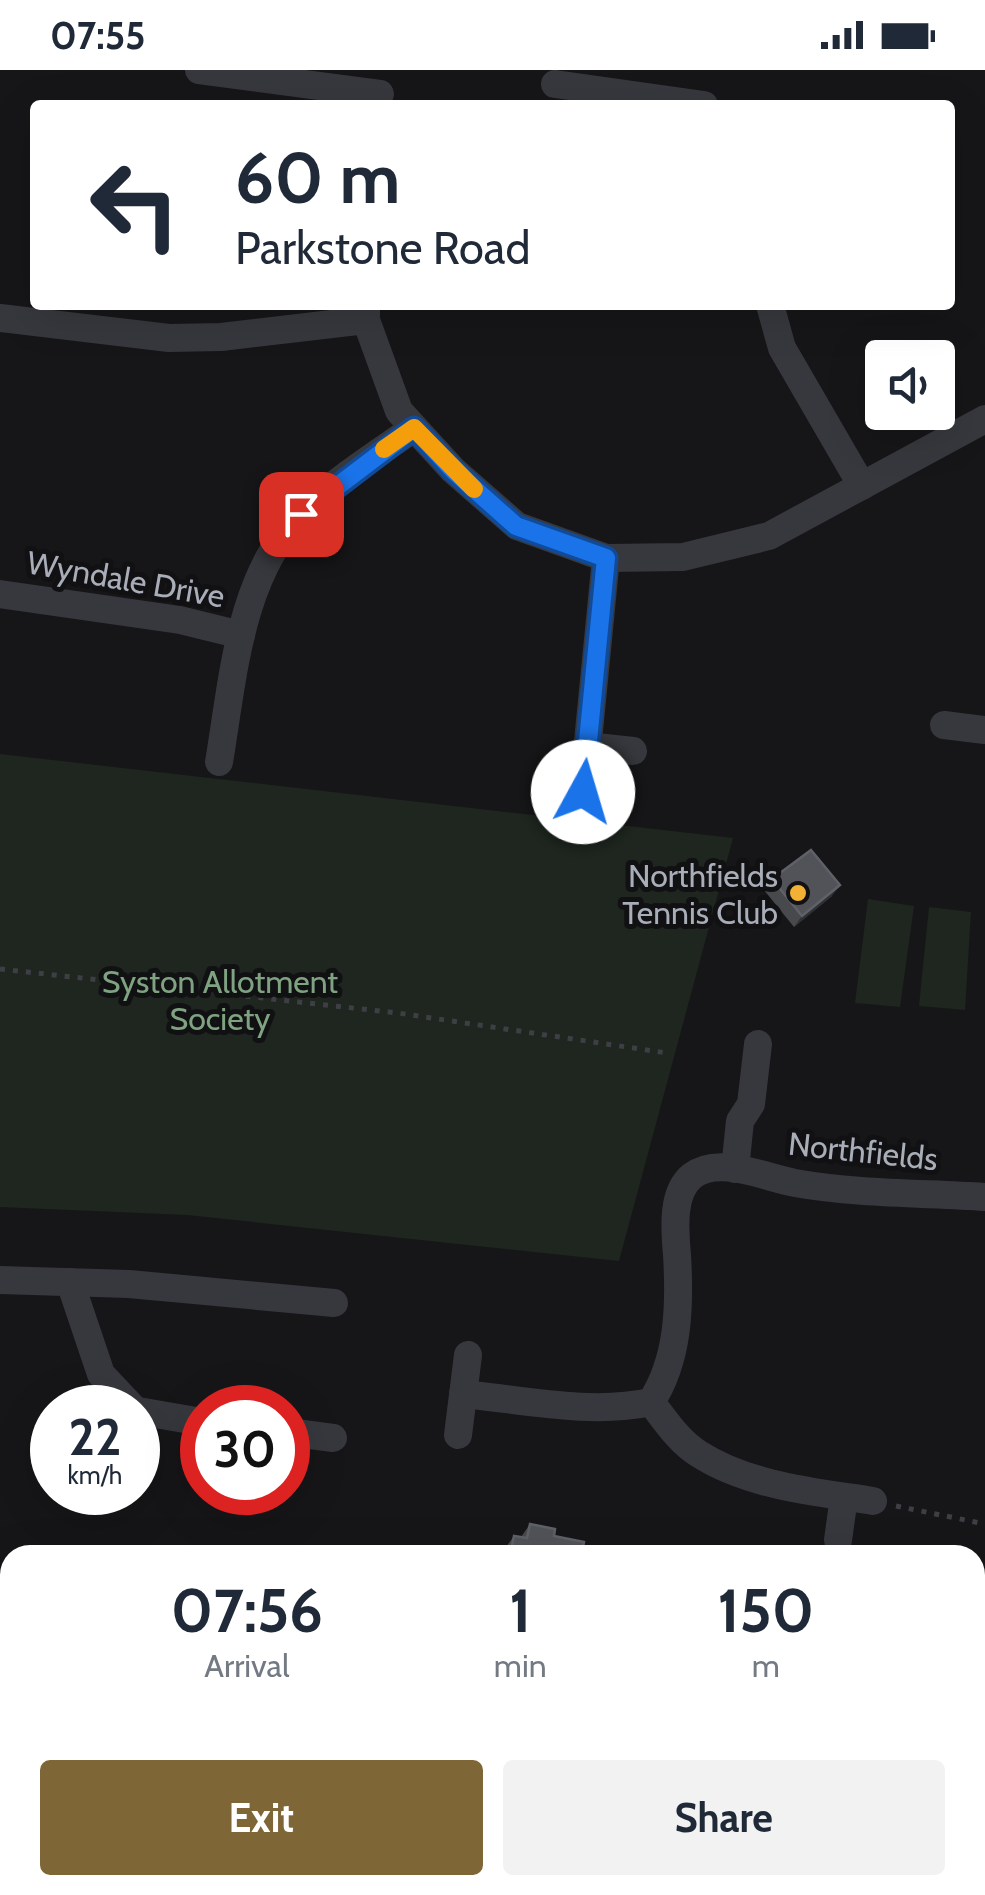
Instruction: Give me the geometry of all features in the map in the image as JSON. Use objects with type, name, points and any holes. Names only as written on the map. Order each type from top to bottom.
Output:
[{"type":"street","points":[[199,70],[381,90]]},
{"type":"street","points":[[555,84],[628,99]]},
{"type":"street","points":[[771,310],[782,348],[862,486]]},
{"type":"street","points":[[0,318],[169,338],[238,336],[366,312],[399,412],[453,470],[516,526],[606,558],[683,557],[769,536],[985,419]]},
{"type":"street","points":[[219,762],[241,635],[268,560],[301,514],[414,428]]},
{"type":"street","points":[[583,792],[606,558]]},
{"type":"street","name":"Wyndale Drive","points":[[0,594],[180,620],[241,635]]},
{"type":"street","points":[[944,725],[985,730]]},
{"type":"street","points":[[587,746],[633,751]]},
{"type":"street","points":[[736,1169],[740,1122],[751,1104],[758,1044]]},
{"type":"street","name":"Northfields","points":[[651,1402],[666,1380],[675,1335],[680,1296],[675,1228],[678,1200],[693,1175],[708,1168],[736,1169],[798,1183],[985,1197]]},
{"type":"street","points":[[0,1280],[334,1303]]},
{"type":"street","points":[[70,1282],[101,1374],[112,1385]]},
{"type":"street","points":[[458,1435],[468,1356]]},
{"type":"street","points":[[463,1394],[585,1406],[626,1407],[651,1402],[671,1429],[698,1454],[782,1486],[873,1502]]},
{"type":"street","points":[[310,1435],[332,1438]]},
{"type":"street","points":[[838,1540],[844,1496]]},
{"type":"path","points":[[0,969],[398,1013],[667,1053]]},
{"type":"path","points":[[873,1502],[985,1524]]},
{"type":"green space","name":"Syston Allotment Society","points":[[0,754],[733,838],[619,1261],[187,1215],[0,1207]]},
{"type":"green space","points":[[868,899],[914,906],[900,1007],[855,1003]]},
{"type":"green space","points":[[929,907],[971,912],[965,1010],[919,1006]]},
{"type":"building","name":"Northfields Tennis Club","points":[[811,850],[840,885],[802,916],[772,879]]},
{"type":"building","points":[[530,1524],[555,1529],[554,1536],[584,1542],[512,1545],[514,1536],[527,1538]]},
{"type":"slow traffic","points":[[384,449],[414,428],[474,489]]},
{"type":"place","name":"Northfields Tennis Club","points":[[798,893]]},
{"type":"route","points":[[301,514],[344,477],[414,428],[453,470],[516,526],[606,558],[583,792]]}]
